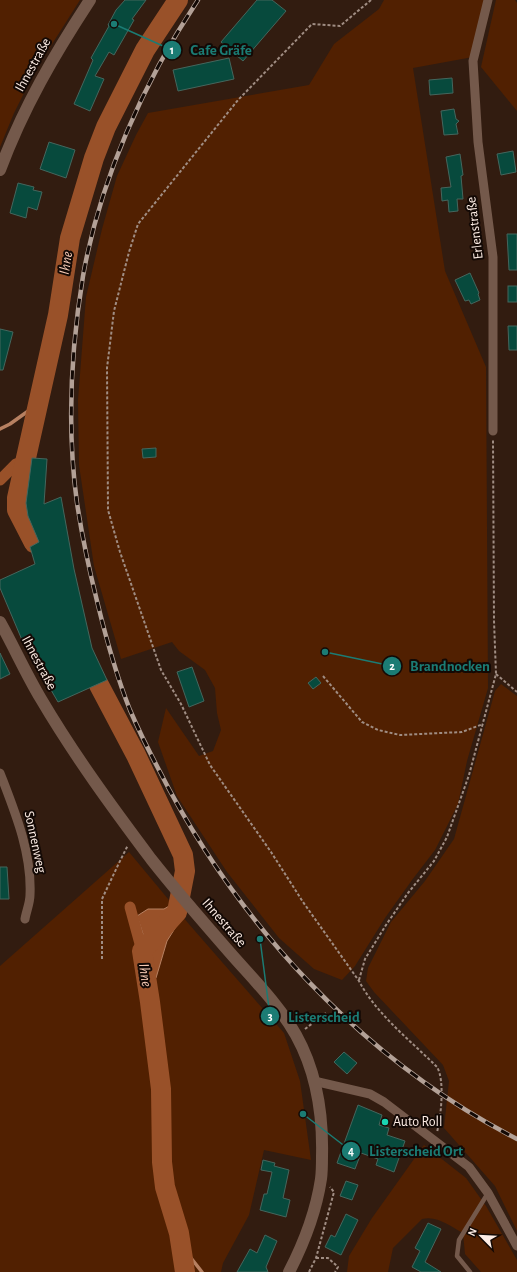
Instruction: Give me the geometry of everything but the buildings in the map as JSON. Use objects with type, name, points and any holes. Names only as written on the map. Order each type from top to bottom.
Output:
[{"type":"main road","name":"Ihnestraße","points":[[0,170],[24,114],[45,72],[90,0]]},
{"type":"main road","name":"Ihnestraße","points":[[0,622],[40,698],[85,769],[169,882],[282,1014],[296,1035],[305,1055],[314,1081],[318,1099],[322,1140],[322,1177],[309,1227],[289,1272]]},
{"type":"street","name":"Erlenstraße","points":[[488,0],[473,61],[478,142],[493,257],[493,431]]},
{"type":"street","name":"Sonnenweg","points":[[0,773],[19,821],[30,871],[30,897],[25,920]]},
{"type":"street","points":[[314,1081],[370,1094],[384,1102],[469,1167],[488,1193],[517,1246]]},
{"type":"lane","points":[[470,1272],[457,1256],[459,1240],[488,1193]]},
{"type":"path","points":[[371,0],[340,26],[312,24],[238,100],[138,224],[129,252],[114,311],[107,368],[108,510],[120,552],[161,670],[181,704],[210,765],[271,852],[303,902],[359,981],[364,991],[385,1017],[438,1067],[441,1074],[441,1108],[435,1141]]},
{"type":"path","points":[[359,981],[365,959],[408,893],[434,861],[447,837],[469,775],[496,674],[494,621],[493,431]]},
{"type":"path","points":[[496,674],[517,692]]},
{"type":"path","points":[[323,676],[362,722],[378,730],[400,735],[462,732],[483,724]]},
{"type":"path","points":[[102,959],[102,900],[119,863],[134,836]]},
{"type":"path","points":[[296,1035],[326,1013]]},
{"type":"path","points":[[309,1272],[316,1258],[334,1192],[322,1177]]},
{"type":"path","points":[[316,1258],[328,1258],[338,1267],[335,1272]]},
{"type":"shaded area","points":[[0,0],[80,0],[35,71],[14,113],[0,147]]},
{"type":"shaded area","points":[[384,0],[484,0],[473,57],[413,68],[445,271],[486,367],[488,688],[467,761],[458,804],[435,850],[385,918],[355,966],[342,980],[314,969],[279,938],[227,872],[177,796],[158,742],[166,708],[199,756],[213,751],[221,730],[217,713],[215,688],[205,670],[179,651],[172,642],[121,659],[94,566],[79,465],[78,400],[86,297],[102,229],[117,176],[148,113],[309,85],[334,44],[379,9]]},
{"type":"shaded area","points":[[496,0],[515,0],[517,3],[517,111],[481,67]]},
{"type":"shaded area","points":[[501,684],[517,696],[517,1231],[495,1186],[444,1128],[449,1081],[443,1065],[374,992],[366,981],[368,968],[391,922],[425,881],[454,839],[495,691]]},
{"type":"shaded area","points":[[129,852],[188,923],[284,1033],[300,1081],[311,1160],[264,1150],[249,1215],[223,1263],[221,1272],[0,1272],[0,966]]},
{"type":"shaded area","points":[[171,905],[182,917],[167,941],[156,978],[153,976],[147,946],[137,916],[148,909],[164,909]]},
{"type":"shaded area","points":[[424,1145],[466,1178],[486,1206],[517,1260],[517,1272],[481,1272],[465,1254],[463,1233],[443,1222],[428,1218],[422,1219],[393,1248],[388,1272],[347,1272],[349,1256],[372,1218]]},
{"type":"waterway","name":"Ihne","points":[[34,543],[17,510],[17,498],[58,315],[70,238],[94,158],[106,127],[145,50],[178,0]]},
{"type":"waterway","points":[[0,429],[10,424],[38,404]]},
{"type":"waterway","points":[[0,480],[16,464],[25,461]]},
{"type":"waterway","name":"Ihne","points":[[99,685],[136,755],[183,855],[185,871],[177,912],[142,951],[161,1089],[162,1162],[165,1187],[179,1233],[185,1272]]},
{"type":"waterway","points":[[130,907],[142,951]]},
{"type":"waterway","points":[[182,1257],[191,1258],[202,1272]]},
{"type":"railway","points":[[198,0],[178,31],[160,64],[142,98],[127,132],[101,204],[83,276],[79,304],[73,361],[71,418],[74,475],[81,528],[94,589],[108,643],[130,710],[159,770],[191,827],[226,882],[266,934],[310,983],[356,1028],[407,1069],[460,1107],[517,1139]]},
{"type":"place","name":"Cafe Gräfe","points":[[114,24]]},
{"type":"place","name":"Brandnocken","points":[[325,652]]},
{"type":"place","name":"Listerscheid","points":[[260,939]]},
{"type":"place","name":"Listerscheid Ort","points":[[303,1114]]},
{"type":"place","name":"Auto Roll","points":[[385,1122]]}]
